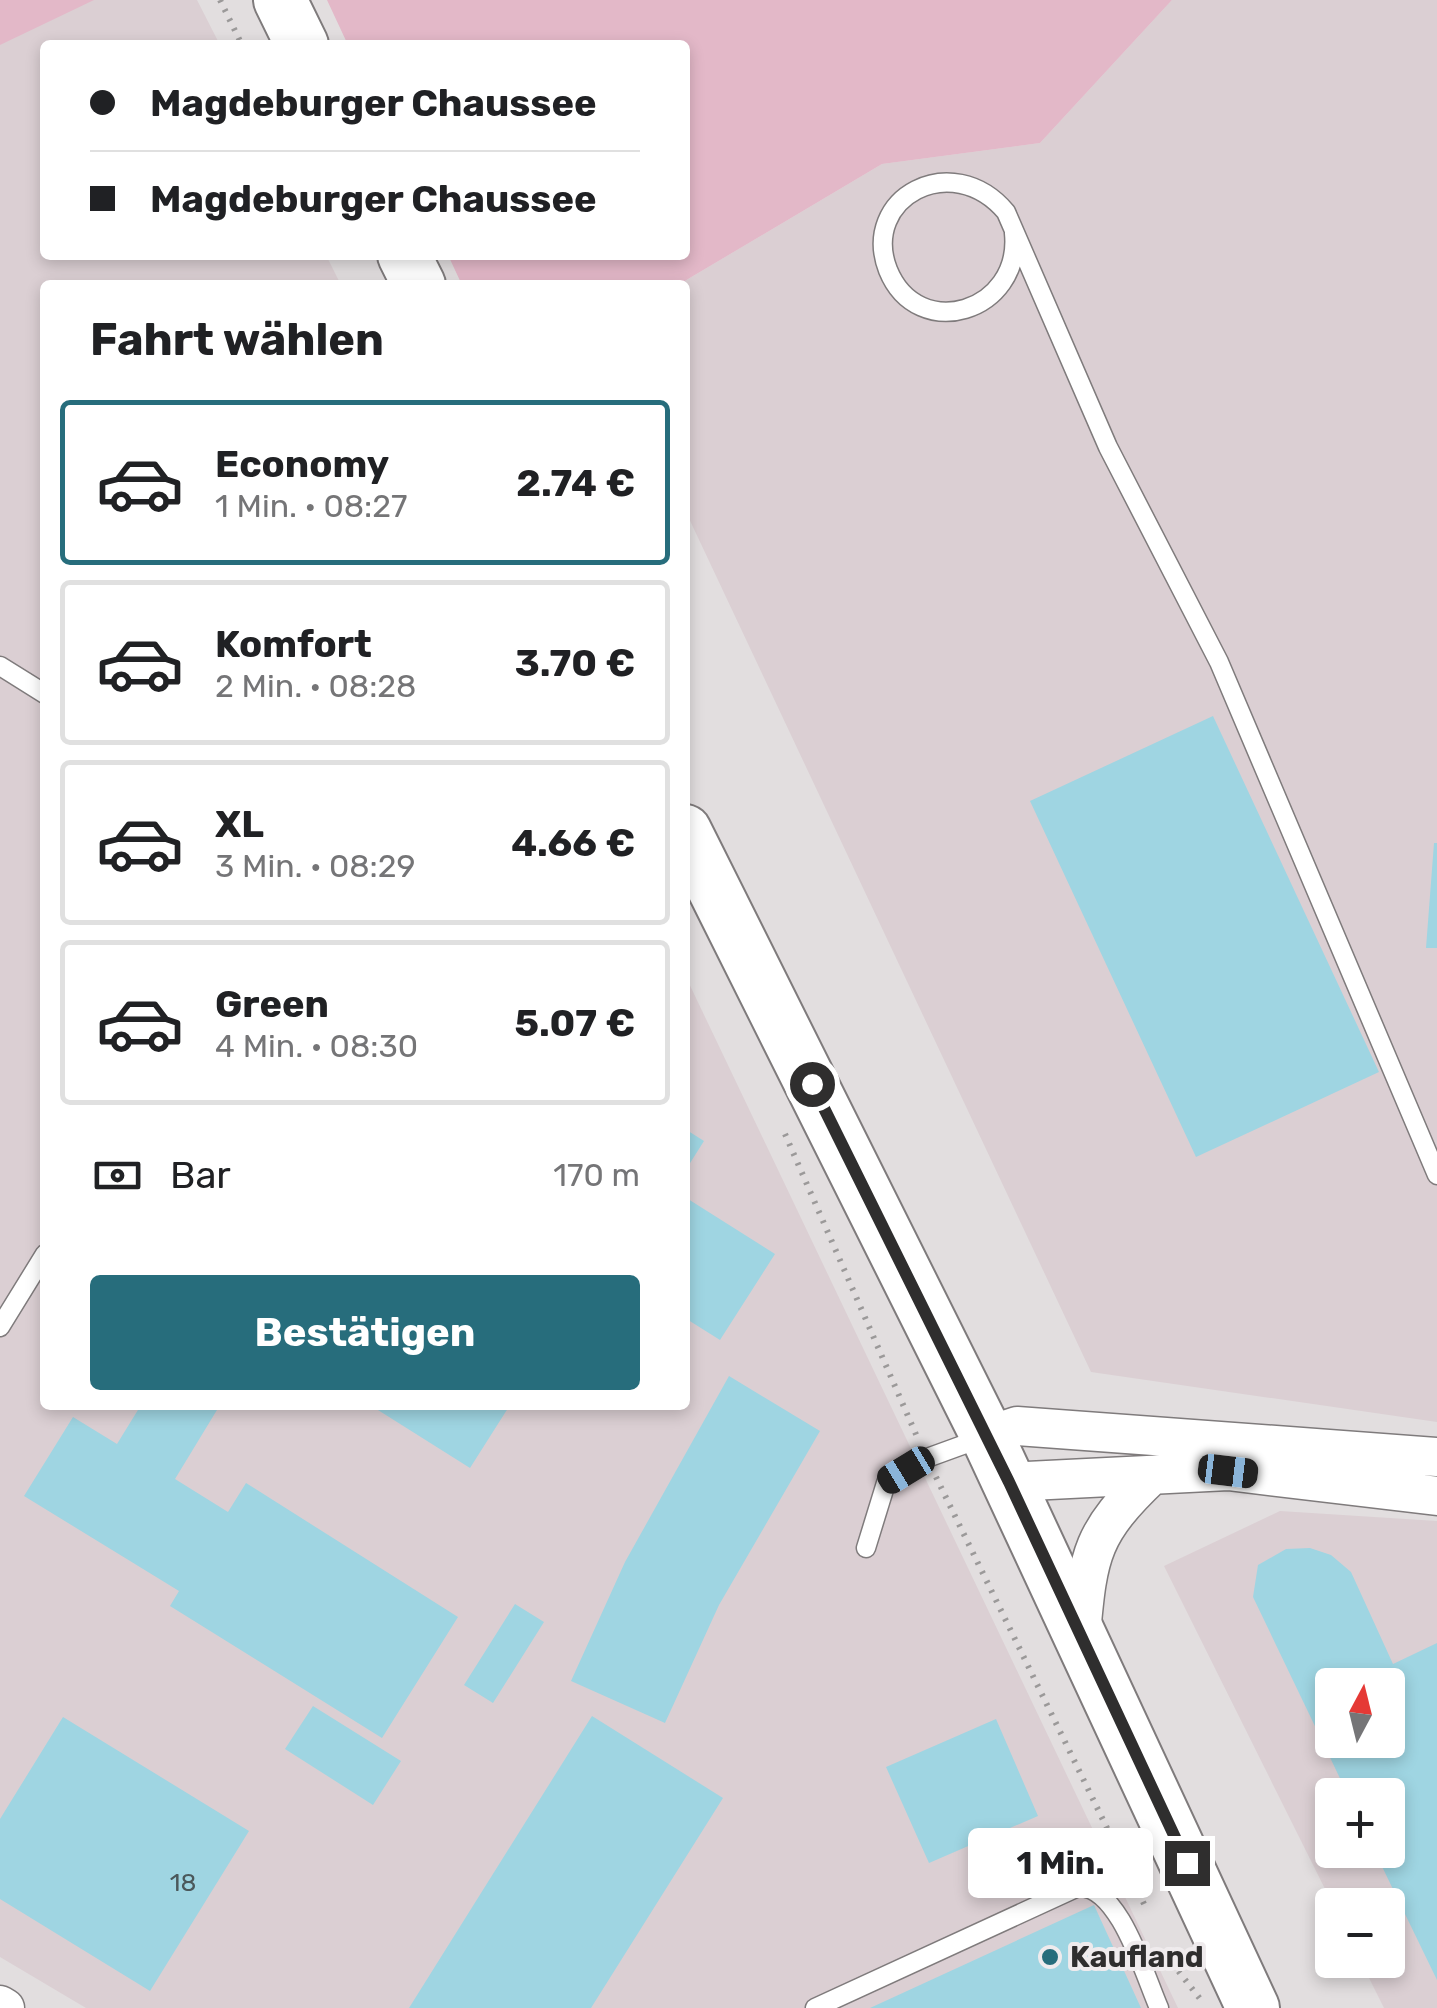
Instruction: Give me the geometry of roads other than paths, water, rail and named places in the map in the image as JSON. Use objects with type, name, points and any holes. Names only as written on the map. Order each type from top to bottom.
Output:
[{"type":"main road","points":[[280,0],[300,40]]},
{"type":"main road","points":[[690,840],[998,1459],[1253,2008]]},
{"type":"street","points":[[1437,1458],[1018,1426],[998,1459],[1152,1475],[1228,1471],[1437,1496]]},
{"type":"street","points":[[1081,1636],[1086,1570],[1111,1514],[1152,1475]]},
{"type":"lane","points":[[1014,233],[1012,268],[1000,288],[981,304],[959,311],[921,305],[898,287],[887,267],[884,234],[892,212],[914,190],[950,180],[991,194],[1006,212],[1108,447],[1219,662],[1437,1175]]},
{"type":"lane","points":[[0,666],[40,691]]},
{"type":"lane","points":[[0,1327],[40,1262]]},
{"type":"lane","points":[[866,1548],[886,1483],[927,1458],[998,1459]]},
{"type":"lane","points":[[814,2008],[1078,1886],[1092,1886],[1111,1900],[1159,2008]]},
{"type":"place","name":"Kaufland","points":[[1050,1957]]}]
